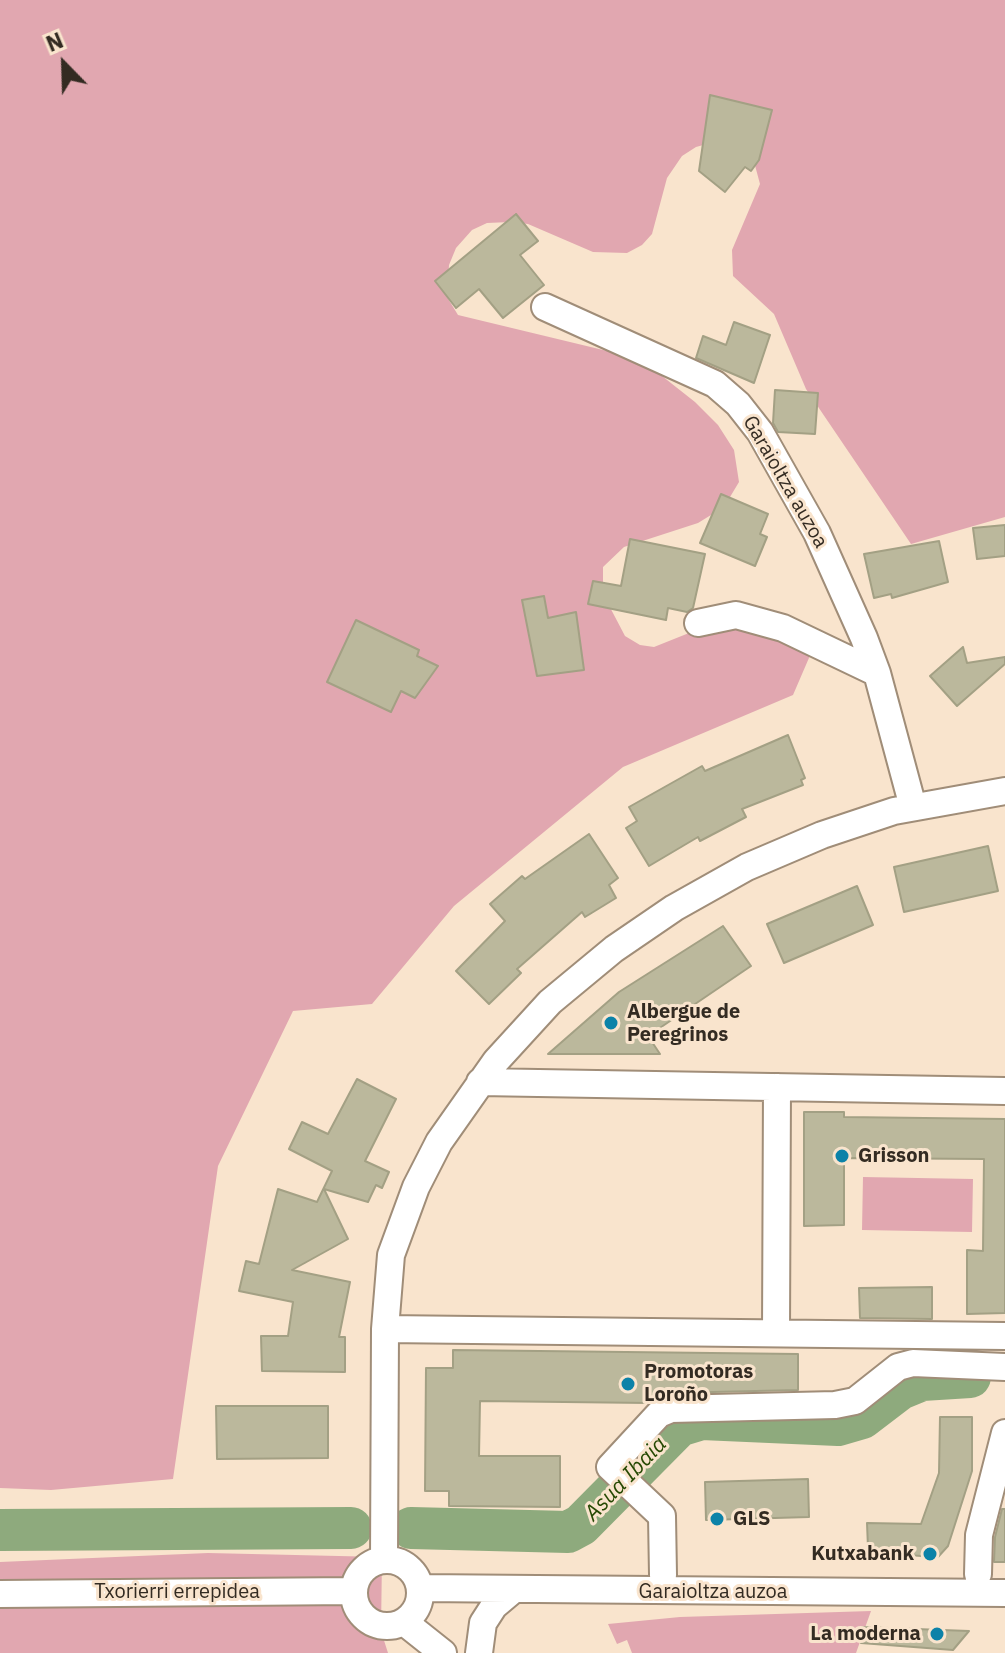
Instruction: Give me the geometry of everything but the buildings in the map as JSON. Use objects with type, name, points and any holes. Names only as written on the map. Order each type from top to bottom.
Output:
[{"type":"street","name":"Garaioltza auzoa","points":[[545,307],[715,384],[738,404],[760,432],[817,533],[877,673],[913,807]]},
{"type":"street","points":[[698,623],[736,615],[783,628],[877,673]]},
{"type":"street","points":[[384,1560],[385,1329],[391,1255],[416,1187],[439,1142],[480,1082],[550,1002],[614,949],[674,908],[747,867],[822,835],[913,807],[1005,791]]},
{"type":"street","points":[[513,1043],[516,1060],[535,1083]]},
{"type":"street","points":[[480,1082],[1005,1091]]},
{"type":"street","points":[[776,1332],[777,1087]]},
{"type":"street","points":[[385,1329],[1005,1336]]},
{"type":"street","points":[[663,1575],[662,1516],[610,1467],[648,1422],[671,1409],[835,1405],[855,1401],[898,1367],[913,1363],[1005,1367]]},
{"type":"street","points":[[978,1574],[979,1535],[1005,1433]]},
{"type":"street","points":[[384,1560],[408,1567],[420,1588],[420,1601],[404,1622],[391,1627],[376,1625],[364,1618],[355,1605],[353,1591],[363,1570],[384,1560]]},
{"type":"street","name":"Garaioltza auzoa","points":[[420,1588],[1005,1593]]},
{"type":"street","points":[[479,1653],[483,1623],[494,1606],[513,1590]]},
{"type":"street","name":"Txorierri errepidea","points":[[0,1594],[353,1591]]},
{"type":"street","points":[[404,1622],[443,1653]]},
{"type":"shaded area","points":[[0,0],[1005,0],[1005,517],[911,544],[806,389],[774,314],[733,276],[732,250],[760,184],[753,158],[714,142],[696,147],[682,156],[667,178],[652,234],[642,245],[627,253],[593,252],[528,224],[510,222],[487,223],[472,230],[456,248],[449,265],[447,297],[458,315],[628,356],[662,376],[695,402],[718,425],[734,450],[739,482],[724,507],[698,523],[624,547],[603,567],[603,594],[625,636],[640,645],[654,647],[729,617],[770,616],[821,630],[793,695],[623,767],[454,906],[372,1004],[293,1011],[218,1166],[173,1479],[51,1490],[0,1488]]},
{"type":"shaded area","points":[[863,1177],[973,1179],[972,1232],[862,1230]]},
{"type":"shaded area","points":[[208,1553],[382,1557],[381,1631],[388,1653],[0,1653],[0,1562]]},
{"type":"shaded area","points":[[871,1611],[856,1653],[632,1653],[627,1640],[617,1644],[608,1624],[680,1617]]},
{"type":"waterway","name":"Asua Ibaia","points":[[411,1528],[568,1532],[581,1525],[679,1426],[702,1419],[838,1425],[862,1418],[900,1389],[922,1380],[970,1377]]},
{"type":"waterway","name":"Asua Ibaia","points":[[0,1530],[351,1528]]},
{"type":"place","name":"Albergue de Peregrinos","points":[[611,1023]]},
{"type":"place","name":"Grisson","points":[[842,1156]]},
{"type":"place","name":"Promotoras Loroño","points":[[628,1384]]},
{"type":"place","name":"GLS","points":[[717,1519]]},
{"type":"place","name":"Kutxabank","points":[[930,1554]]},
{"type":"place","name":"La moderna","points":[[937,1634]]}]
